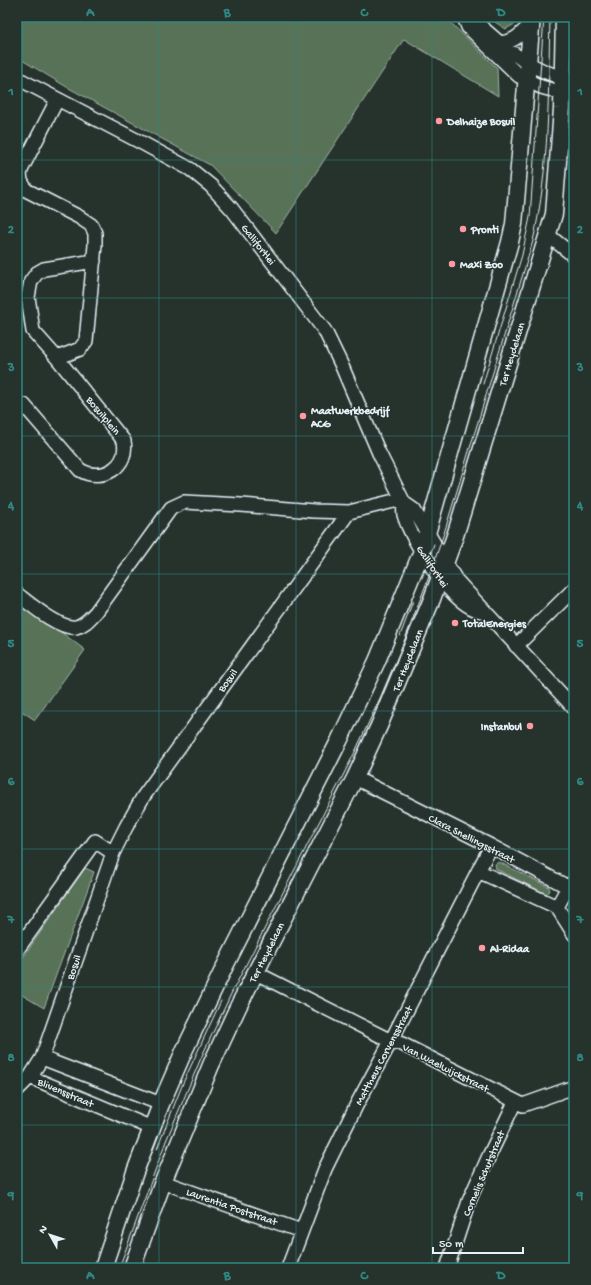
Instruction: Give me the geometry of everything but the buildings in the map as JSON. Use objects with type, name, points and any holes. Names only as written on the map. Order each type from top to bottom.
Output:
[{"type":"street","points":[[464,17],[468,27],[513,71],[545,73],[568,87]]},
{"type":"street","points":[[469,17],[500,43],[527,72]]},
{"type":"street","name":"Ter Heydelaan","points":[[132,1268],[163,1182],[211,1065],[355,778],[391,699],[440,578],[554,214],[568,87],[564,17]]},
{"type":"street","points":[[103,1268],[135,1172],[161,1104],[184,1051],[224,968],[342,735],[377,661],[422,551],[514,224],[532,20]]},
{"type":"street","points":[[500,43],[509,43],[516,39],[532,20]]},
{"type":"street","name":"Gallifortlei","points":[[17,78],[190,169],[211,186],[232,209],[325,331],[341,364],[379,453],[403,501],[404,514],[422,551],[451,592],[474,610],[485,612]]},
{"type":"street","points":[[57,100],[22,168],[19,181],[26,190],[79,217],[91,226],[95,233],[94,261],[86,341],[80,349],[57,358]]},
{"type":"street","points":[[548,235],[574,256]]},
{"type":"street","name":"Bosuilplein","points":[[17,405],[24,406],[80,470],[87,474],[93,475],[108,473],[118,466],[124,458],[126,448],[124,440],[57,358],[33,332],[28,298],[31,281],[37,273],[44,269],[94,261]]},
{"type":"street","points":[[17,594],[66,627],[75,627],[84,624],[96,612],[171,508],[184,502],[241,504],[314,511],[349,512],[403,501]]},
{"type":"street","name":"Gallifortlei","points":[[403,501],[414,510],[456,580],[574,708]]},
{"type":"street","name":"Bosuil","points":[[42,1058],[113,853],[143,797],[349,512]]},
{"type":"street","points":[[516,646],[574,589]]},
{"type":"street","name":"Clara Snellingsstraat","points":[[355,778],[571,884],[557,908]]},
{"type":"street","points":[[17,950],[96,841],[113,853]]},
{"type":"street","name":"Mattheus Corvensstraat","points":[[288,1268],[325,1169],[357,1104],[491,846]]},
{"type":"street","points":[[478,871],[557,908],[574,934]]},
{"type":"street","name":"Van Waelwijckstraat","points":[[256,973],[523,1105],[574,1087]]},
{"type":"street","name":"Blivensstraat","points":[[152,1128],[30,1077],[42,1058],[161,1104]]},
{"type":"street","points":[[17,1090],[30,1077]]},
{"type":"street","name":"Cornelis Schutstraat","points":[[447,1268],[470,1201],[489,1156],[515,1102]]},
{"type":"street","name":"Laurentia Poststraat","points":[[163,1182],[301,1231]]},
{"type":"green space","points":[[17,17],[445,17],[497,68],[498,96],[404,39],[276,233],[210,165],[65,86],[17,57]]},
{"type":"green space","points":[[487,17],[518,17],[518,22],[506,29]]},
{"type":"green space","points":[[17,599],[85,650],[35,720],[17,708]]},
{"type":"green space","points":[[499,862],[549,887],[550,891],[546,894],[496,869],[495,864]]},
{"type":"green space","points":[[85,868],[94,872],[44,1008],[17,992],[17,966]]},
{"type":"tram line","points":[[483,384],[522,255],[530,217],[544,17]]},
{"type":"tram line","points":[[119,1268],[166,1141],[201,1058],[231,994],[354,754],[381,696],[430,574],[445,530],[533,241],[543,186],[547,130],[550,17]]},
{"type":"tram line","points":[[422,578],[434,544]]},
{"type":"tram line","points":[[400,636],[413,601]]},
{"type":"tram line","points":[[157,1149],[183,1083],[221,1001]]},
{"type":"place","name":"Delhaize Bosuil","points":[[439,121]]},
{"type":"place","name":"Pronti","points":[[463,229]]},
{"type":"place","name":"Maxi Zoo","points":[[452,264]]},
{"type":"place","name":"Maatwerkbedrijf ACG","points":[[303,416]]},
{"type":"place","name":"TotalEnergies","points":[[455,623]]},
{"type":"place","name":"Instanbul","points":[[530,726]]},
{"type":"place","name":"Al-Ridaa","points":[[482,948]]}]
